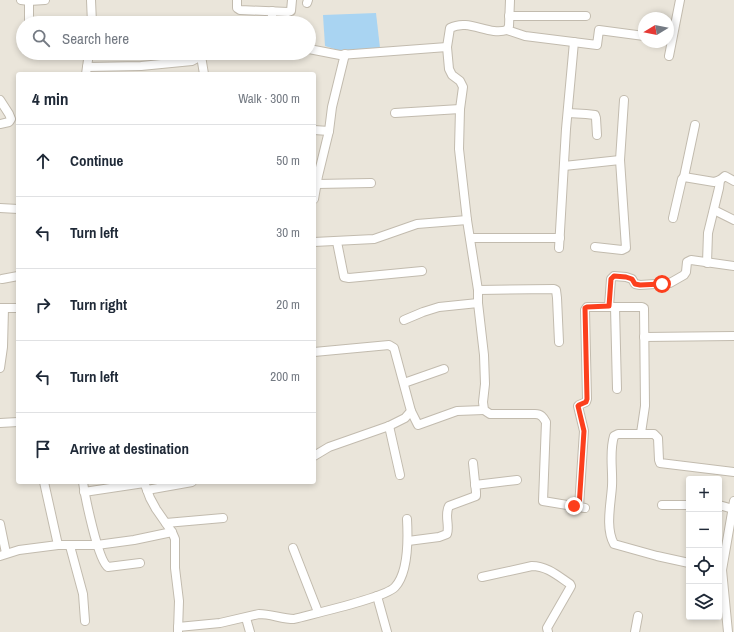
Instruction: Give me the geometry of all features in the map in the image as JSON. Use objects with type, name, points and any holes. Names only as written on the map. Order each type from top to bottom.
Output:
[{"type":"street","points":[[28,16],[25,1],[45,0]]},
{"type":"street","points":[[91,0],[92,16]]},
{"type":"street","points":[[237,0],[238,8],[240,10],[272,11],[290,11],[292,0]]},
{"type":"street","points":[[507,30],[510,0]]},
{"type":"street","points":[[674,24],[680,0]]},
{"type":"street","points":[[272,11],[272,16]]},
{"type":"street","points":[[509,16],[586,16]]},
{"type":"street","points":[[484,410],[484,356],[478,290],[467,220],[459,149],[460,109],[463,87],[460,81],[452,75],[449,69],[447,47],[450,28],[457,24],[464,24],[490,31],[503,32],[507,30],[525,36],[597,45],[599,30],[638,35]]},
{"type":"street","points":[[559,248],[574,42]]},
{"type":"street","points":[[316,51],[340,55],[447,47]]},
{"type":"street","points":[[669,56],[670,48]]},
{"type":"street","points":[[345,54],[316,184],[371,182]]},
{"type":"street","points":[[88,60],[87,70],[156,65],[193,60]]},
{"type":"street","points":[[203,60],[204,72]]},
{"type":"street","points":[[0,100],[11,119],[9,122],[0,124]]},
{"type":"street","points":[[595,247],[622,250],[626,248],[620,160],[624,100]]},
{"type":"street","points":[[395,113],[460,109]]},
{"type":"street","points":[[568,113],[595,115],[597,134]]},
{"type":"street","points":[[673,218],[682,179],[684,177],[695,125]]},
{"type":"street","points":[[316,130],[329,131]]},
{"type":"street","points":[[316,153],[324,153]]},
{"type":"street","points":[[564,166],[620,160]]},
{"type":"street","points":[[684,177],[714,182],[720,180],[724,176],[734,181]]},
{"type":"street","points":[[707,263],[708,233],[720,180]]},
{"type":"street","points":[[0,208],[16,209]]},
{"type":"street","points":[[714,210],[734,220]]},
{"type":"street","points":[[316,242],[374,239],[417,224],[467,220]]},
{"type":"street","points":[[470,238],[560,238]]},
{"type":"street","points":[[337,242],[341,269],[344,277],[348,278],[422,271]]},
{"type":"street","points":[[617,389],[611,279],[614,276],[626,277],[632,279],[635,284],[640,285],[670,283],[684,275],[689,260],[734,266]]},
{"type":"street","points":[[2,279],[16,276]]},
{"type":"street","points":[[478,290],[556,290],[559,342]]},
{"type":"street","points":[[404,320],[422,312],[439,307],[478,303]]},
{"type":"street","points":[[316,352],[389,345],[394,348],[411,411],[418,425],[457,411],[484,410],[490,414],[538,414],[543,417],[546,422],[543,501],[582,507],[584,431],[578,406],[586,402],[587,399],[585,310],[587,307],[612,306],[644,308],[645,406],[641,433]]},
{"type":"street","points":[[0,368],[3,347],[2,308],[16,308]]},
{"type":"street","points":[[644,337],[734,336]]},
{"type":"street","points":[[404,384],[444,369]]},
{"type":"street","points":[[316,455],[329,447],[389,426],[405,418],[411,411]]},
{"type":"street","points":[[0,423],[16,422]]},
{"type":"street","points":[[389,426],[400,475]]},
{"type":"street","points":[[686,562],[617,546],[611,540],[609,514],[612,486],[614,436],[618,434],[654,434],[657,436],[660,463],[734,472]]},
{"type":"street","points":[[408,541],[439,537],[447,534],[447,509],[449,506],[476,496],[473,463]]},
{"type":"street","points":[[475,485],[517,480]]},
{"type":"street","points":[[44,484],[58,546]]},
{"type":"street","points":[[83,484],[97,545],[104,565],[108,567],[140,563]]},
{"type":"street","points":[[84,492],[161,484]]},
{"type":"street","points":[[145,485],[156,509],[172,532],[175,539],[175,568],[179,601],[178,630],[265,614],[286,619],[294,619],[377,596],[394,588],[399,581],[406,559],[408,541],[407,519]]},
{"type":"street","points":[[662,505],[686,505]]},
{"type":"street","points":[[722,505],[734,505],[722,561]]},
{"type":"street","points":[[166,523],[223,518]]},
{"type":"street","points":[[0,524],[3,555],[19,550],[58,546],[97,545],[134,540],[172,532]]},
{"type":"street","points":[[70,546],[83,594],[85,621]]},
{"type":"street","points":[[293,548],[318,612]]},
{"type":"street","points":[[482,577],[538,566],[545,567],[570,584],[570,588],[547,628],[548,632]]},
{"type":"street","points":[[722,584],[728,632]]},
{"type":"street","points":[[377,596],[387,632]]},
{"type":"street","points":[[635,632],[638,616]]},
{"type":"street","points":[[246,618],[250,632]]},
{"type":"street","points":[[220,623],[222,632]]},
{"type":"shaded area","points":[[0,0],[734,0],[734,632],[0,632]]},
{"type":"water","points":[[376,13],[380,48],[347,53],[325,46],[323,15]]},
{"type":"route","points":[[574,506],[579,507],[584,431],[578,406],[586,402],[587,399],[585,308],[609,306],[611,279],[614,276],[632,279],[635,284],[640,285],[662,284]]}]
